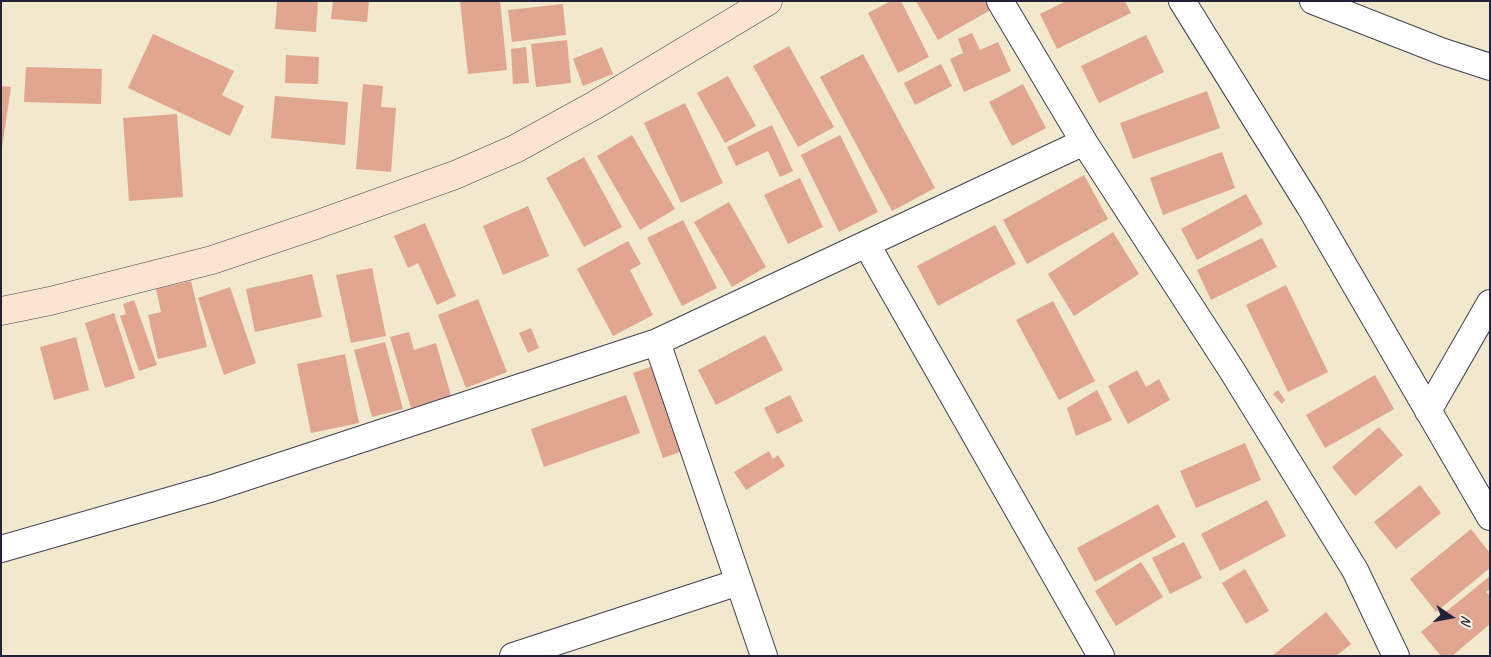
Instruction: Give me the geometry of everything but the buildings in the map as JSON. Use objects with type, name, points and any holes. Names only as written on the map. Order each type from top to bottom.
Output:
[{"type":"main road","points":[[1,311],[50,301],[212,260],[455,175],[515,149],[595,105],[768,1]]},
{"type":"street","points":[[1000,1],[1084,142],[1231,369],[1355,570],[1393,654]]},
{"type":"street","points":[[1182,1],[1310,207],[1490,517]]},
{"type":"street","points":[[1313,1],[1441,51],[1488,65]]},
{"type":"street","points":[[1,549],[213,488],[657,342],[1084,142]]},
{"type":"street","points":[[867,245],[1101,656]]},
{"type":"street","points":[[1428,411],[1490,303]]},
{"type":"street","points":[[657,342],[764,656]]},
{"type":"street","points":[[513,656],[738,582]]}]
